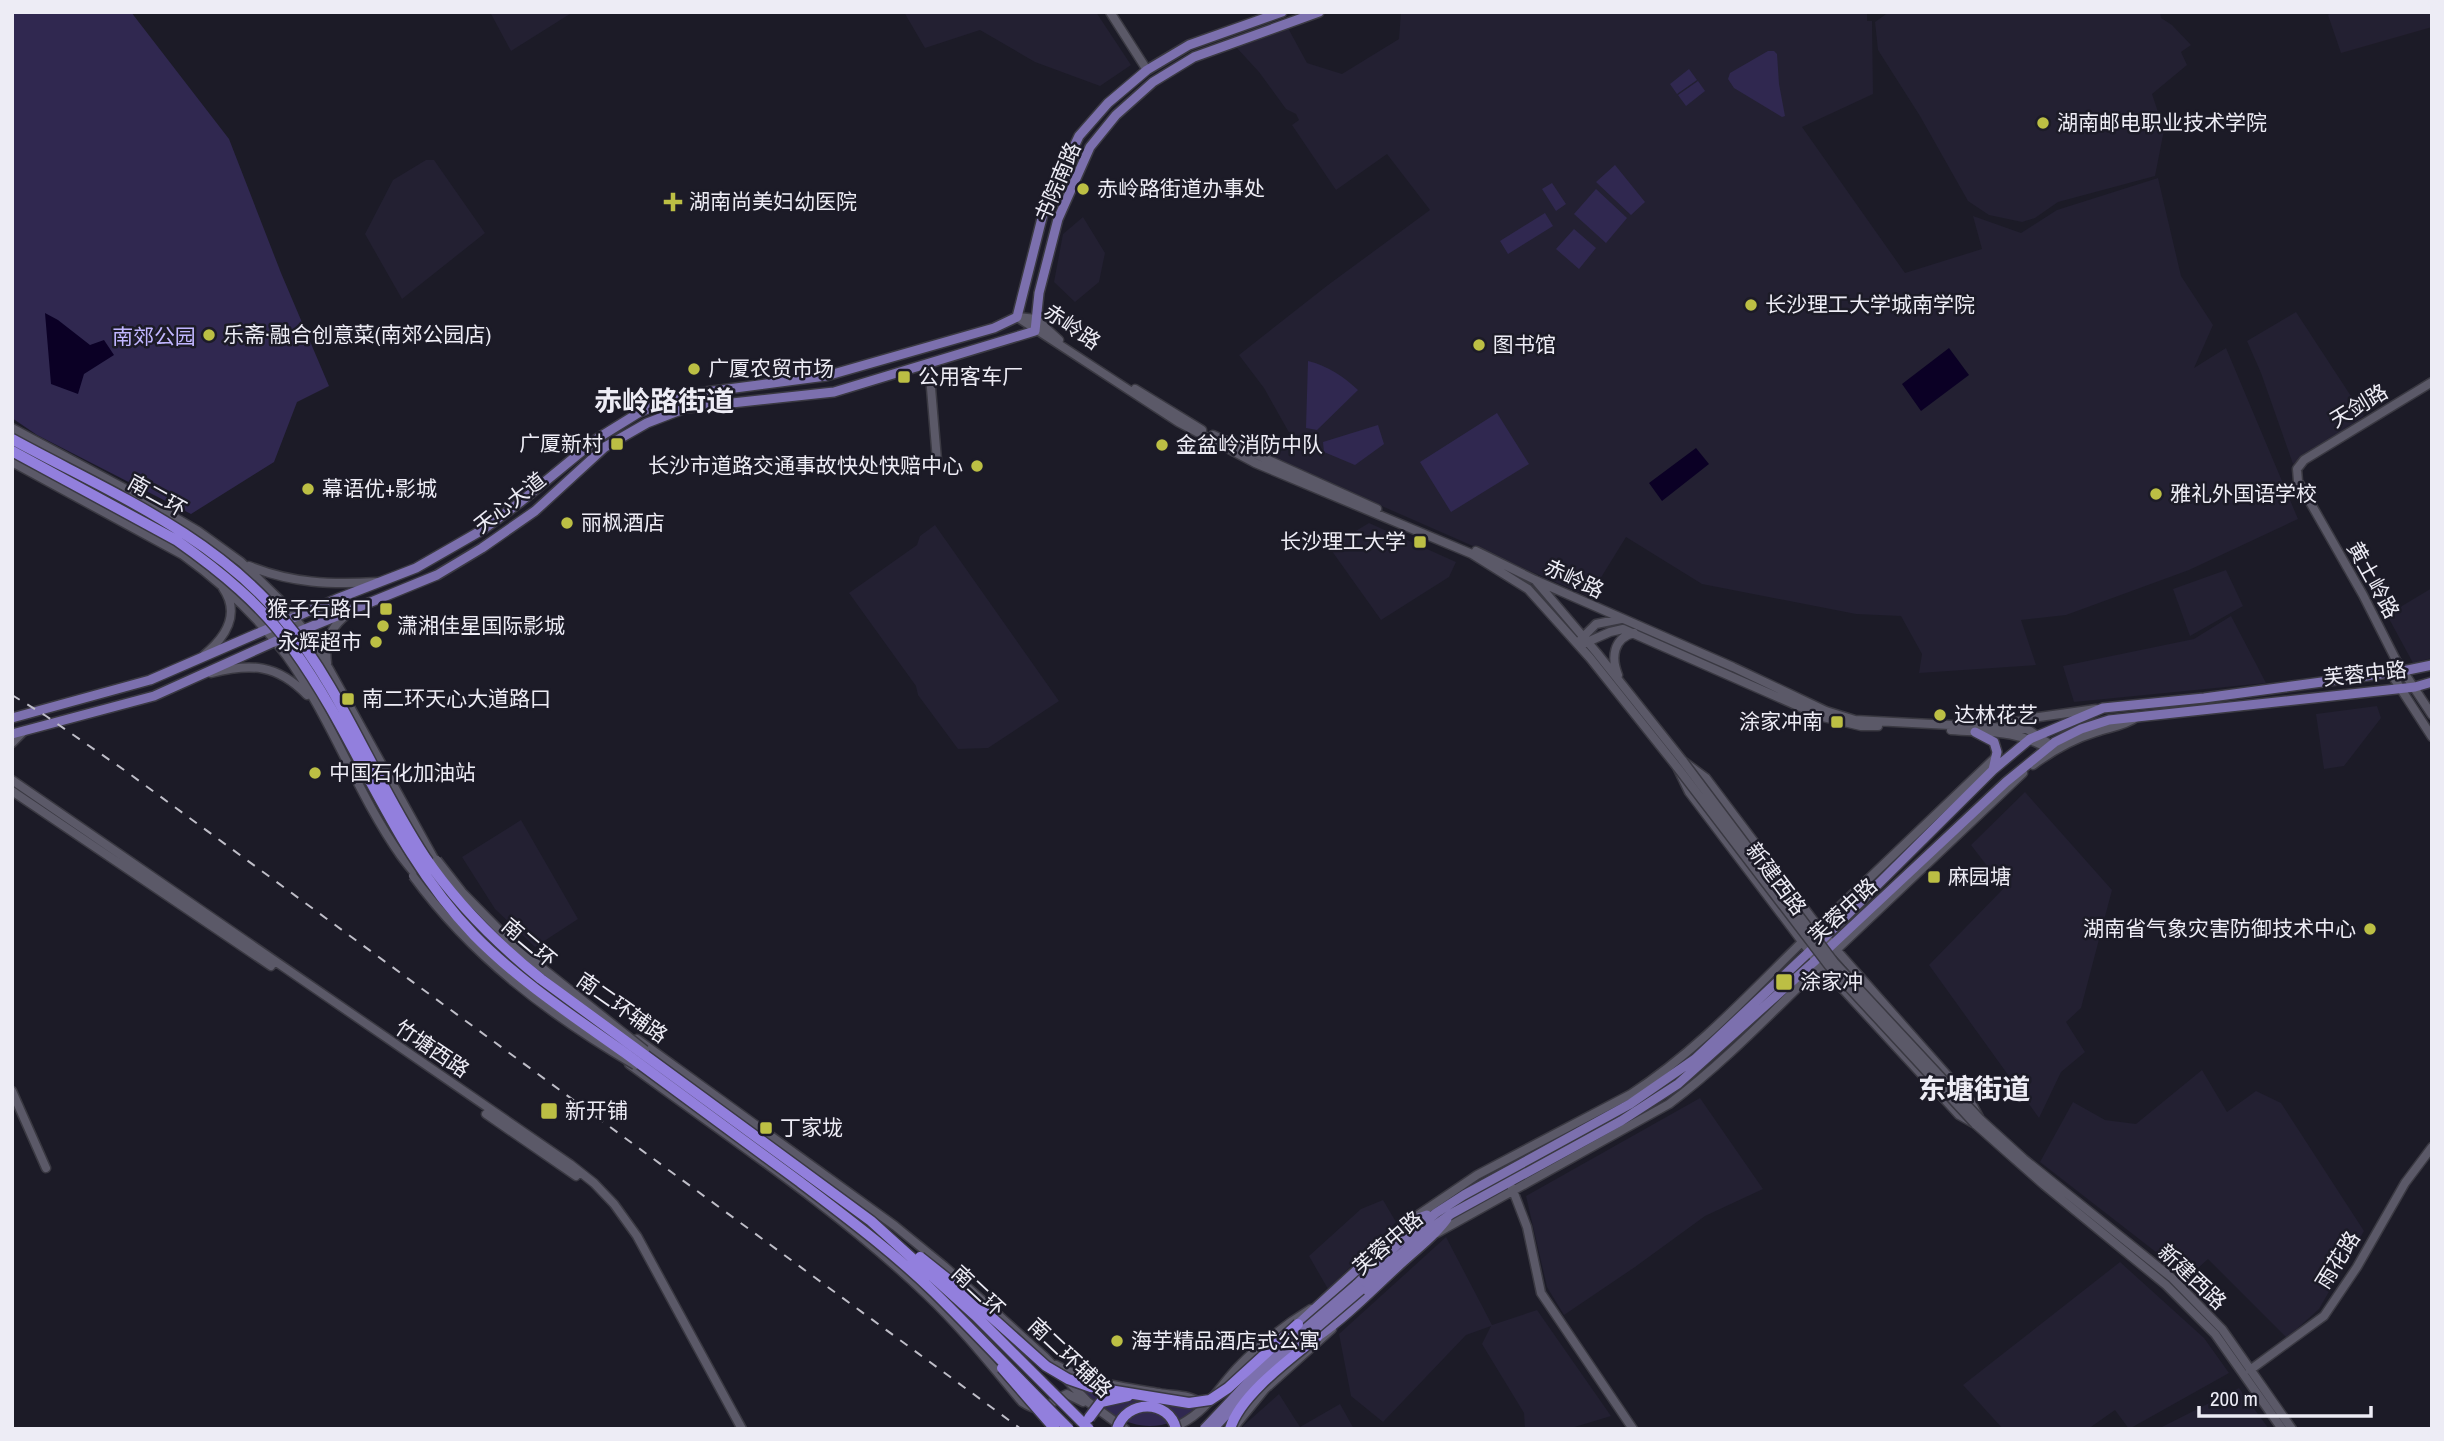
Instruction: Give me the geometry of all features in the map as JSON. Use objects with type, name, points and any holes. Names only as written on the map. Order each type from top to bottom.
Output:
[{"type":"highway","name":"南二环","points":[[12,439],[178,529],[239,574],[282,618],[318,666],[414,840],[467,912],[513,957],[851,1222],[915,1276],[1069,1429]]},
{"type":"highway","name":"南二环","points":[[12,451],[176,540],[246,594],[280,632],[306,667],[407,849],[454,913],[492,952],[524,980],[871,1221],[1089,1424]]},
{"type":"highway","points":[[871,1221],[936,1268],[1057,1373],[1068,1380],[1091,1387],[1189,1403],[1210,1400],[1228,1388],[1298,1324]]},
{"type":"highway","points":[[964,1322],[1055,1429]]},
{"type":"highway","points":[[1232,1429],[1238,1412],[1251,1397],[1317,1337]]},
{"type":"highway","points":[[1089,1424],[1095,1409],[1106,1400],[1143,1396]]},
{"type":"highway","points":[[1118,1429],[1125,1413],[1148,1406],[1164,1412],[1177,1427]]},
{"type":"main road","points":[[1110,12],[1147,70]]},
{"type":"main road","name":"书院南路","points":[[1017,317],[1044,210],[1079,136],[1108,103],[1147,70],[1189,45],[1282,12]]},
{"type":"main road","name":"书院南路","points":[[1035,331],[1039,293],[1058,219],[1090,146],[1115,115],[1153,82],[1194,57],[1319,12]]},
{"type":"main road","name":"赤岭路","points":[[1017,317],[1036,319],[1053,336],[1205,432],[1485,555],[1620,620],[1733,667],[1826,711],[1855,720],[2028,729],[2034,737],[2049,747]]},
{"type":"main road","name":"赤岭路","points":[[1017,317],[1178,422],[1255,463],[1472,554],[1528,589],[1583,643]]},
{"type":"main road","name":"天心大道","points":[[12,718],[132,686],[435,558],[519,503],[598,438],[651,408],[682,395],[826,376],[994,328],[1017,317]]},
{"type":"main road","name":"天心大道","points":[[12,734],[145,699],[276,641],[419,584],[482,548],[535,511],[605,447],[646,424],[686,408],[834,391],[1035,331]]},
{"type":"main road","points":[[929,364],[937,460]]},
{"type":"main road","name":"天剑路","points":[[2304,460],[2432,382]]},
{"type":"main road","name":"南二环辅路","points":[[12,428],[167,512],[241,562],[295,617],[304,630],[329,669],[435,862],[466,903],[513,950],[571,995],[895,1226],[1045,1357],[1088,1402],[1125,1429]]},
{"type":"main road","name":"黄土岭路","points":[[2304,460],[2297,470],[2298,481],[2403,671],[2432,715]]},
{"type":"main road","name":"南二环辅路","points":[[12,462],[183,555],[217,580],[266,630],[319,708],[401,857],[449,915],[507,971],[733,1139],[895,1266],[957,1326],[1022,1402],[1044,1409],[1063,1395],[1072,1396],[1118,1429]]},
{"type":"main road","points":[[241,562],[299,582],[383,582]]},
{"type":"main road","points":[[194,662],[220,640],[230,622],[230,604],[217,580]]},
{"type":"main road","name":"新建西路","points":[[1535,580],[1834,961],[1977,1121],[2044,1185],[2166,1285],[2215,1334],[2282,1429]]},
{"type":"main road","points":[[329,669],[326,646],[332,631],[345,616],[359,607]]},
{"type":"main road","name":"赤岭路","points":[[1583,643],[1596,624],[1620,620]]},
{"type":"main road","name":"赤岭路","points":[[1583,643],[1623,629],[1823,717],[1861,726],[2034,737]]},
{"type":"main road","points":[[1620,681],[1613,663],[1614,651],[1619,642],[1628,634],[1634,633]]},
{"type":"main road","name":"新建西路","points":[[1583,643],[1620,681],[1680,764],[1689,792],[1815,959],[1959,1115],[1977,1121],[2172,1278],[2222,1329],[2292,1429]]},
{"type":"main road","name":"芙蓉中路","points":[[1831,944],[1993,770],[2034,737],[2103,708],[2204,698],[2432,665]]},
{"type":"main road","points":[[201,676],[238,667],[271,670],[293,681],[319,708]]},
{"type":"main road","points":[[2390,672],[2432,737]]},
{"type":"main road","name":"芙蓉中路","points":[[1205,1429],[1269,1360],[1423,1234],[1451,1214],[1511,1186],[1661,1097],[1693,1073],[2006,782],[2049,747],[2081,729],[2109,720],[2399,689],[2432,682]]},
{"type":"main road","name":"赤岭路","points":[[1995,727],[2039,717],[2103,708]]},
{"type":"main road","points":[[1831,944],[2025,771],[2057,748],[2077,739],[2125,725],[2137,717]]},
{"type":"main road","points":[[12,743],[24,731]]},
{"type":"main road","points":[[1975,732],[1994,742],[1997,752],[1993,770]]},
{"type":"main road","points":[[1359,1287],[1433,1203],[1477,1175],[1609,1106],[1653,1079],[1691,1049],[1996,757]]},
{"type":"main road","name":"新建西路","points":[[1680,764],[1706,778],[1831,944],[1971,1102],[1977,1121]]},
{"type":"main road","name":"竹塘西路","points":[[12,780],[594,1183],[614,1204],[637,1236],[740,1429]]},
{"type":"main road","name":"竹塘西路","points":[[12,791],[416,1064],[590,1187],[610,1207],[635,1243],[740,1429]]},
{"type":"main road","points":[[424,840],[462,892],[517,948],[623,1031],[672,1081]]},
{"type":"main road","points":[[401,857],[413,876],[465,939],[510,980],[589,1038],[672,1081]]},
{"type":"main road","name":"芙蓉中路","points":[[1413,1225],[1663,1083],[1815,959]]},
{"type":"main road","points":[[12,1091],[46,1168]]},
{"type":"main road","name":"雨花路","points":[[2250,1370],[2324,1316],[2357,1267],[2405,1183],[2432,1147]]},
{"type":"main road","points":[[1232,1429],[1265,1390],[1403,1261],[1437,1233],[1511,1186],[1527,1227],[1541,1293],[1633,1429]]},
{"type":"main road","points":[[1437,1233],[1451,1214]]},
{"type":"main road","points":[[1298,1324],[1413,1225]]},
{"type":"main road","name":"芙蓉中路","points":[[1213,1429],[1261,1377],[1359,1287]]},
{"type":"main road","points":[[1177,1427],[1205,1409],[1219,1388],[1241,1365],[1281,1330],[1322,1302]]},
{"type":"main road","points":[[1317,1337],[1338,1324]]},
{"type":"main road","points":[[1045,1357],[1078,1376],[1160,1394],[1195,1398],[1205,1409]]},
{"type":"main road","points":[[1219,1388],[1218,1399],[1230,1413],[1238,1415],[1247,1410]]},
{"type":"main road","points":[[1177,1427],[1197,1424],[1205,1429]]},
{"type":"shaded area","points":[[490,12],[573,12],[511,51]]},
{"type":"shaded area","points":[[904,12],[1096,12],[1131,65],[1100,86],[1035,62],[980,30],[925,48]]},
{"type":"shaded area","name":"长沙理工大学城南学院","points":[[1401,12],[1867,12],[1867,21],[1872,21],[1873,94],[1802,127],[1905,273],[1982,249],[1973,216],[2021,233],[2057,210],[2158,178],[2181,276],[2213,325],[2194,368],[2226,348],[2298,519],[2189,570],[2066,615],[2021,620],[2036,665],[1919,673],[1922,654],[1901,616],[1856,614],[1702,584],[1626,537],[1589,597],[1270,457],[1295,443],[1264,388],[1239,355],[1430,210],[1387,154],[1336,190],[1292,125],[1299,120],[1296,114],[1286,109],[1259,72],[1236,47],[1288,28],[1307,63],[1342,74],[1399,39]]},
{"type":"shaded area","name":"湖南邮电职业技术学院","points":[[1889,12],[2160,12],[2161,18],[2172,25],[2191,45],[2181,52],[2187,65],[2152,94],[2164,130],[2155,176],[2058,202],[2035,218],[2022,222],[1989,215],[1968,201],[1920,116],[1878,50],[1875,22]]},
{"type":"shaded area","points":[[2333,12],[2432,12],[2432,27],[2341,53],[2328,15]]},
{"type":"shaded area","points":[[426,160],[434,160],[485,233],[402,299],[365,234],[393,180]]},
{"type":"shaded area","points":[[1083,217],[1105,253],[1099,282],[1075,302],[1054,282],[1063,234]]},
{"type":"shaded area","points":[[2296,312],[2364,416],[2293,464],[2247,341]]},
{"type":"shaded area","points":[[45,313],[90,345],[104,340],[114,355],[84,374],[78,394],[51,384]]},
{"type":"shaded area","points":[[1949,348],[1969,375],[1921,411],[1902,384]]},
{"type":"shaded area","points":[[1696,448],[1709,464],[1662,501],[1649,483]]},
{"type":"shaded area","points":[[1369,523],[1456,562],[1449,577],[1381,620],[1329,547]]},
{"type":"shaded area","points":[[935,525],[1059,701],[988,748],[958,749],[849,593],[917,545],[920,536]]},
{"type":"shaded area","points":[[2226,570],[2243,606],[2190,636],[2173,589]]},
{"type":"shaded area","points":[[2432,588],[2432,658],[2413,663],[2387,615]]},
{"type":"shaded area","points":[[2231,616],[2266,683],[2074,702],[2063,666],[2194,639]]},
{"type":"shaded area","points":[[2377,706],[2381,718],[2344,766],[2324,769],[2316,714]]},
{"type":"shaded area","points":[[2025,792],[2112,890],[2081,1008],[2066,1022],[2085,1052],[2061,1072],[2039,1118],[1929,965],[2004,888],[1971,845]]},
{"type":"shaded area","points":[[521,820],[578,919],[535,947],[495,909],[462,857]]},
{"type":"shaded area","points":[[2202,1070],[2227,1112],[2256,1091],[2281,1103],[2364,1231],[2319,1309],[2287,1338],[2208,1259],[2188,1277],[2040,1162],[2073,1102],[2105,1120],[2136,1124]]},
{"type":"shaded area","points":[[1700,1098],[1763,1189],[1705,1216],[1564,1315],[1547,1287],[1526,1196]]},
{"type":"shaded area","points":[[1383,1200],[1396,1222],[1328,1289],[1309,1256],[1361,1209]]},
{"type":"shaded area","points":[[1446,1237],[1492,1325],[1537,1310],[1611,1416],[1568,1429],[1525,1429],[1524,1413],[1482,1344],[1491,1326],[1466,1335],[1383,1422],[1351,1396],[1339,1334]]},
{"type":"shaded area","points":[[2120,1262],[2204,1338],[2229,1373],[2129,1429],[2115,1410],[2088,1429],[2003,1429],[1963,1385]]},
{"type":"shaded area","points":[[2239,1388],[2269,1429],[2158,1429]]},
{"type":"shaded area","points":[[1279,1394],[1300,1427],[1340,1404],[1354,1429],[1242,1429]]},
{"type":"green space","name":"南郊公园","points":[[12,12],[131,12],[229,139],[329,386],[297,402],[274,462],[191,514],[37,435],[12,418]]},
{"type":"green space","points":[[1768,51],[1777,54],[1785,116],[1782,117],[1734,88],[1728,79],[1730,73]]},
{"type":"green space","points":[[1689,69],[1697,80],[1677,94],[1670,84]]},
{"type":"green space","points":[[1698,81],[1705,91],[1686,106],[1678,95]]},
{"type":"green space","points":[[1615,165],[1645,202],[1631,215],[1596,182]]},
{"type":"green space","points":[[1552,183],[1566,204],[1556,211],[1542,189]]},
{"type":"green space","points":[[1596,189],[1627,218],[1606,243],[1574,214]]},
{"type":"green space","points":[[1545,213],[1553,226],[1508,254],[1500,241]]},
{"type":"green space","points":[[1574,229],[1596,248],[1579,269],[1556,249]]},
{"type":"green space","points":[[1308,361],[1335,372],[1358,390],[1317,430],[1306,428]]},
{"type":"green space","points":[[1497,413],[1529,464],[1451,512],[1420,462]]},
{"type":"green space","points":[[1378,425],[1384,444],[1355,465],[1324,452],[1323,442]]},
{"type":"green space","points":[[1079,1389],[1199,1408],[1166,1424],[1136,1424],[1108,1412]]},
{"type":"railway","points":[[12,695],[127,772],[1021,1429]]},
{"type":"place","name":"湖南邮电职业技术学院","points":[[2043,123]]},
{"type":"place","name":"赤岭路街道办事处","points":[[1083,189]]},
{"type":"place","name":"湖南尚美妇幼医院","points":[[673,202]]},
{"type":"place","name":"长沙理工大学城南学院","points":[[1751,305]]},
{"type":"place","name":"乐斋·融合创意菜(南郊公园店)","points":[[209,335]]},
{"type":"place","name":"图书馆","points":[[1479,345]]},
{"type":"place","name":"广厦农贸市场","points":[[694,369]]},
{"type":"place","name":"公用客车厂","points":[[904,377]]},
{"type":"place","name":"广厦新村","points":[[617,444]]},
{"type":"place","name":"金盆岭消防中队","points":[[1162,445]]},
{"type":"place","name":"长沙市道路交通事故快处快赔中心","points":[[977,466]]},
{"type":"place","name":"幕语优+影城","points":[[308,489]]},
{"type":"place","name":"雅礼外国语学校","points":[[2156,494]]},
{"type":"place","name":"丽枫酒店","points":[[567,523]]},
{"type":"place","name":"长沙理工大学","points":[[1420,542]]},
{"type":"place","name":"猴子石路口","points":[[386,609]]},
{"type":"place","name":"潇湘佳星国际影城","points":[[383,626]]},
{"type":"place","name":"永辉超市","points":[[376,642]]},
{"type":"place","name":"南二环天心大道路口","points":[[348,699]]},
{"type":"place","name":"达林花艺","points":[[1940,715]]},
{"type":"place","name":"涂家冲南","points":[[1837,722]]},
{"type":"place","name":"中国石化加油站","points":[[315,773]]},
{"type":"place","name":"麻园塘","points":[[1934,877]]},
{"type":"place","name":"湖南省气象灾害防御技术中心","points":[[2370,929]]},
{"type":"place","name":"涂家冲","points":[[1784,982]]},
{"type":"place","name":"新开铺","points":[[549,1111]]},
{"type":"place","name":"丁家垅","points":[[766,1128]]},
{"type":"place","name":"海芋精品酒店式公寓","points":[[1117,1341]]},
{"type":"district","name":"赤岭路街道","points":[[664,401]]},
{"type":"district","name":"东塘街道","points":[[1974,1089]]}]
